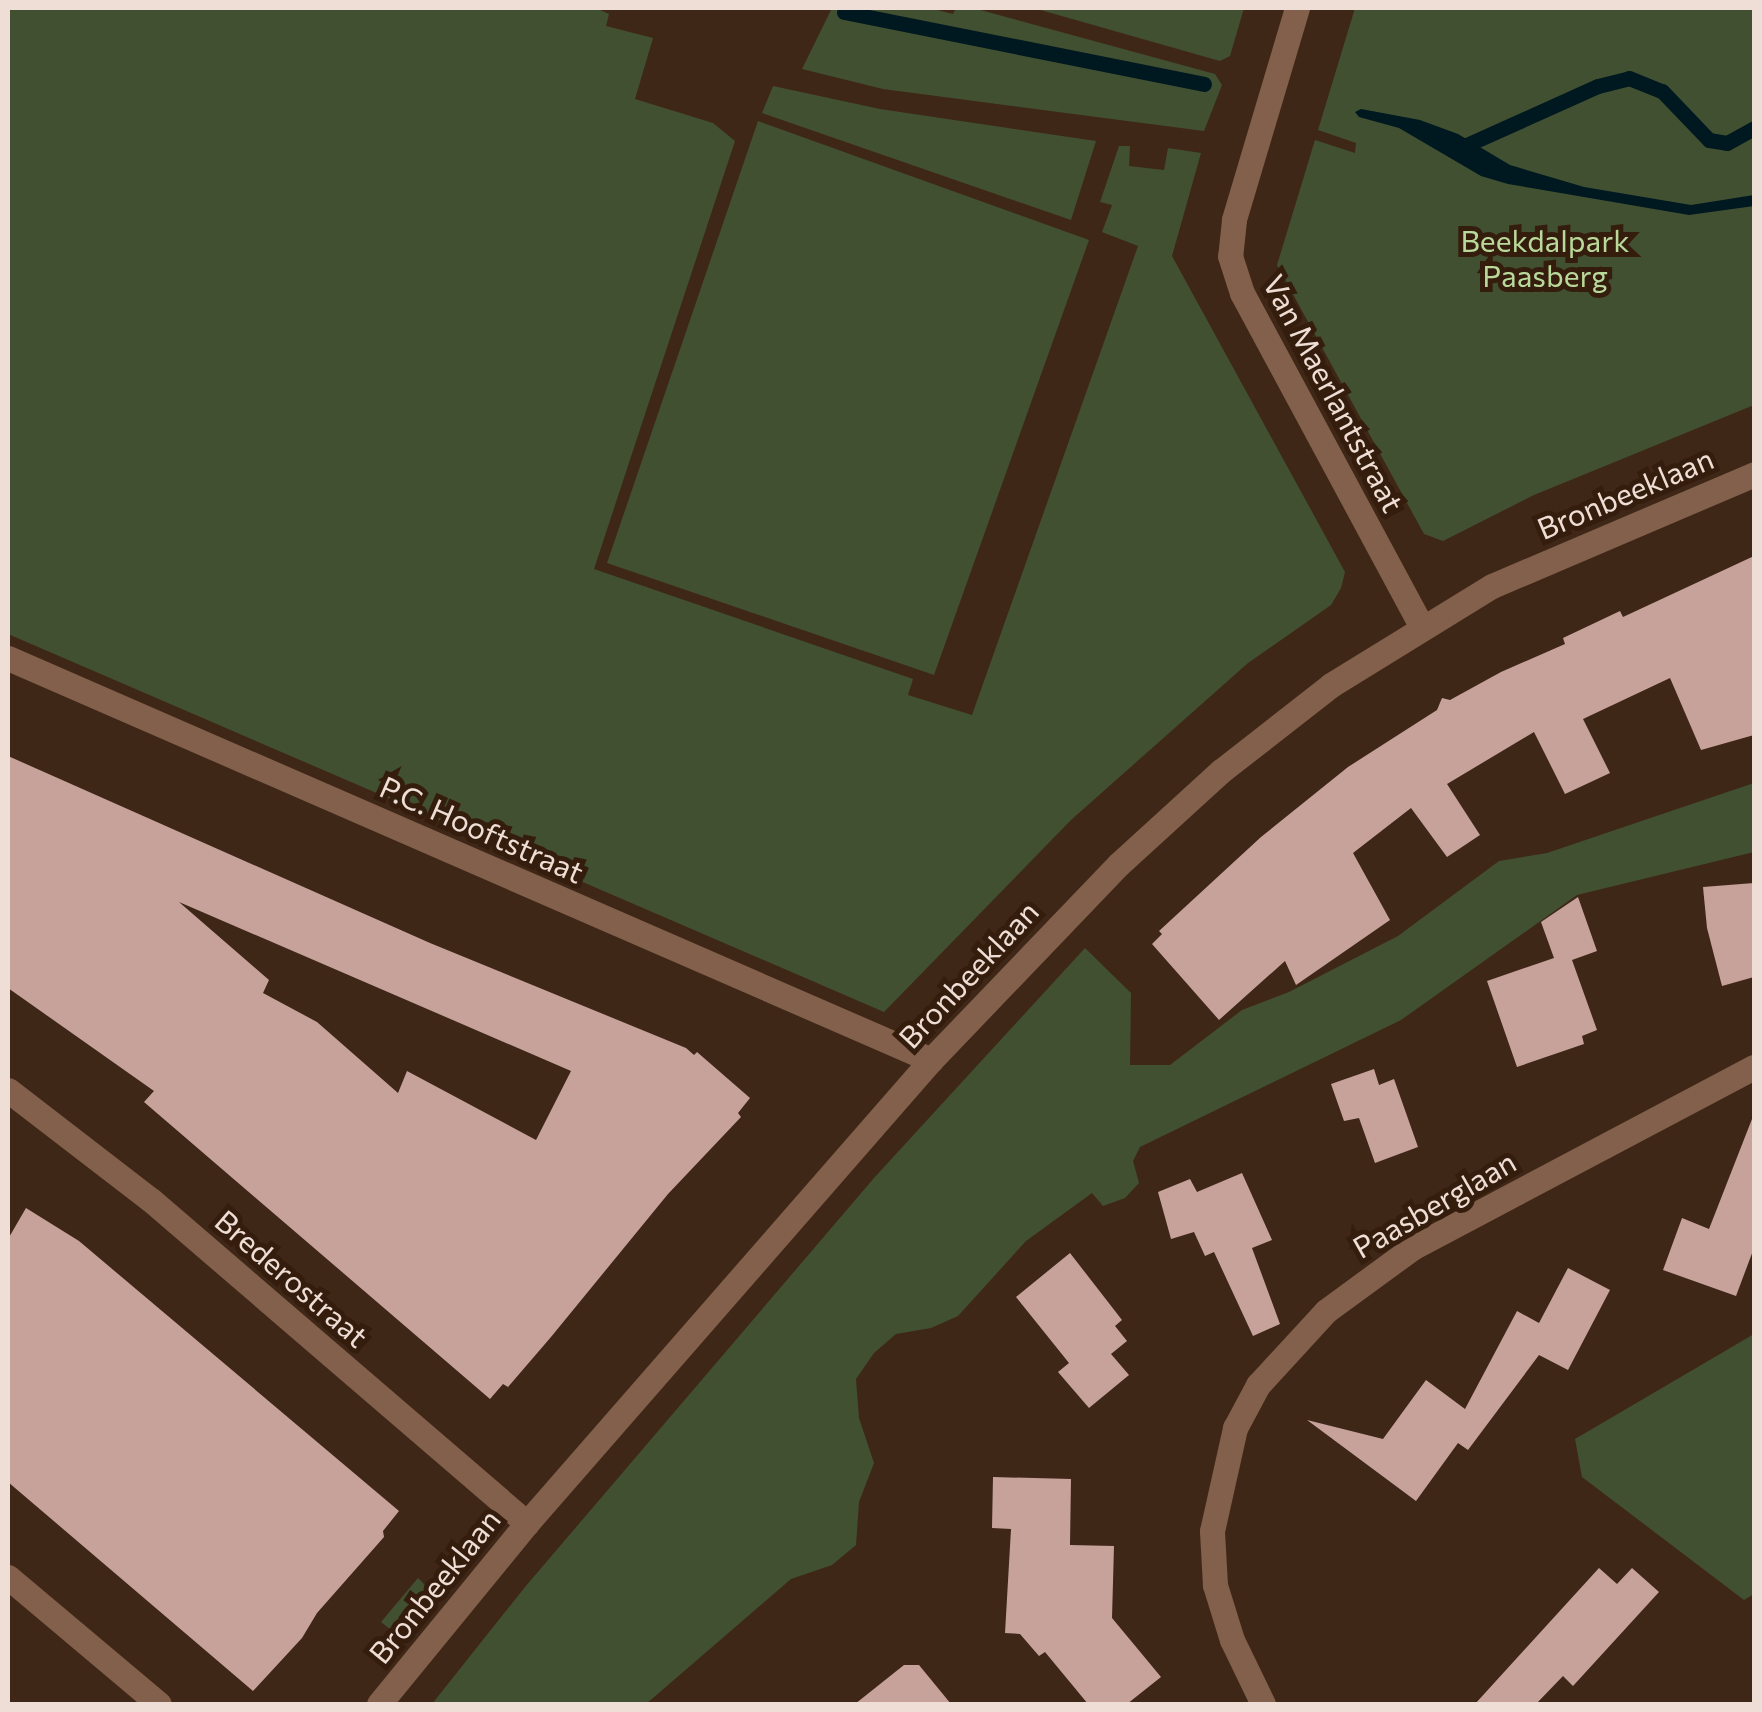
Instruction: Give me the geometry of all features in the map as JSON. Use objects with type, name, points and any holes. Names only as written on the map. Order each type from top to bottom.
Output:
[{"type":"street","name":"Van Maerlantstraat","points":[[1297,8],[1239,203],[1230,256],[1242,293],[1422,626]]},
{"type":"street","name":"Bronbeeklaan","points":[[379,1704],[528,1523],[931,1060],[1119,864],[1221,771],[1332,685],[1422,626],[1507,579],[1754,474]]},
{"type":"street","name":"P.C. Hooftstraat","points":[[8,658],[931,1060]]},
{"type":"street","name":"Paasberglaan","points":[[1262,1704],[1232,1640],[1215,1585],[1212,1531],[1235,1428],[1258,1385],[1326,1312],[1412,1248],[1754,1067]]},
{"type":"street","name":"Brederostraat","points":[[10,1096],[151,1200],[528,1523]]},
{"type":"street","points":[[8,1577],[160,1704]]},
{"type":"green space","points":[[8,8],[596,8],[609,14],[606,26],[653,38],[635,99],[713,123],[735,141],[594,569],[913,679],[908,695],[972,715],[1138,246],[1102,232],[1112,205],[1100,202],[1119,146],[1130,146],[1129,166],[1164,170],[1168,148],[1201,153],[1172,256],[1345,572],[1341,588],[1331,605],[1248,663],[1071,820],[884,1012],[8,634]]},
{"type":"green space","points":[[832,8],[929,8],[953,14],[956,8],[973,8],[1215,74],[1222,85],[1204,131],[883,89],[802,69]]},
{"type":"green space","points":[[1244,8],[1230,56],[1220,61],[1037,9]]},
{"type":"green space","name":"Beekdalpark Paasberg","points":[[1355,8],[1754,8],[1754,405],[1534,495],[1443,541],[1424,534],[1277,265],[1315,140],[1355,153],[1356,143],[1318,130]]},
{"type":"green space","points":[[773,86],[880,109],[1096,141],[1071,220],[762,113]]},
{"type":"green space","points":[[758,121],[1089,240],[934,675],[607,563]]},
{"type":"green space","points":[[1754,783],[1754,852],[1577,895],[1401,1020],[1140,1147],[1133,1161],[1139,1183],[1125,1198],[1103,1206],[1092,1193],[1026,1241],[958,1316],[931,1328],[896,1334],[874,1353],[856,1379],[859,1418],[874,1463],[859,1502],[856,1545],[832,1565],[791,1579],[646,1704],[432,1704],[525,1587],[874,1178],[1085,948],[1131,993],[1130,1065],[1170,1065],[1242,1010],[1289,992],[1398,936],[1499,861],[1547,853]]},
{"type":"green space","points":[[1754,1334],[1754,1594],[1744,1600],[1582,1477],[1575,1439]]},
{"type":"green space","points":[[418,1578],[432,1592],[400,1637],[381,1622]]},
{"type":"water","points":[[1361,109],[1420,120],[1458,134],[1510,165],[1584,187],[1691,205],[1754,195],[1754,206],[1689,215],[1508,184],[1481,176],[1399,128],[1359,117],[1355,112]]},
{"type":"building","points":[[1754,556],[1754,735],[1701,750],[1670,678],[1583,719],[1610,773],[1565,794],[1534,732],[1447,784],[1480,835],[1447,857],[1411,808],[1353,853],[1390,920],[1296,985],[1285,961],[1219,1020],[1152,944],[1162,934],[1159,931],[1261,837],[1348,767],[1437,710],[1442,698],[1450,700],[1565,644],[1563,638],[1620,611],[1623,617]]},
{"type":"building","points":[[8,756],[430,943],[686,1048],[694,1055],[697,1052],[750,1098],[738,1113],[741,1117],[668,1194],[508,1387],[503,1384],[490,1399],[144,1102],[154,1091],[8,988]],"holes":[[[179,902],[571,1071],[536,1140],[407,1071],[398,1093],[317,1022],[263,993],[269,980]]]},
{"type":"building","points":[[1754,883],[1754,977],[1722,986],[1707,928],[1703,887]]},
{"type":"building","points":[[1578,897],[1597,951],[1572,960],[1597,1030],[1582,1036],[1584,1044],[1517,1067],[1487,981],[1554,958],[1541,922]]},
{"type":"building","points":[[1374,1069],[1379,1085],[1394,1079],[1418,1147],[1375,1163],[1359,1118],[1344,1121],[1331,1084]]},
{"type":"building","points":[[1752,1119],[1754,1248],[1736,1296],[1663,1270],[1682,1218],[1709,1229]]},
{"type":"building","points":[[1242,1173],[1272,1240],[1252,1248],[1280,1324],[1253,1336],[1214,1252],[1205,1256],[1194,1232],[1171,1239],[1158,1192],[1190,1179],[1197,1192]]},
{"type":"building","points":[[26,1208],[79,1241],[399,1511],[383,1531],[384,1537],[253,1691],[8,1482],[8,1239]]},
{"type":"building","points":[[1070,1253],[1122,1320],[1115,1326],[1127,1341],[1111,1354],[1129,1375],[1089,1408],[1058,1372],[1069,1363],[1016,1297]]},
{"type":"building","points":[[1568,1268],[1610,1290],[1568,1370],[1539,1355],[1468,1450],[1458,1443],[1416,1501],[1307,1420],[1383,1439],[1426,1380],[1465,1409],[1517,1311],[1539,1323]]},
{"type":"building","points":[[993,1477],[1071,1479],[1070,1545],[1114,1546],[1112,1618],[1161,1677],[1127,1704],[1088,1704],[1045,1652],[1039,1656],[1020,1634],[1005,1633],[1011,1529],[992,1528]]},
{"type":"building","points":[[1599,1568],[1617,1584],[1632,1568],[1659,1592],[1573,1686],[1563,1676],[1536,1704],[1475,1704]]},
{"type":"building","points":[[904,1665],[919,1665],[951,1704],[855,1704]]},
{"type":"waterway","points":[[844,12],[1204,84]]},
{"type":"waterway","points":[[1462,147],[1598,86],[1629,78],[1662,91],[1709,140],[1727,143],[1754,128]]}]
